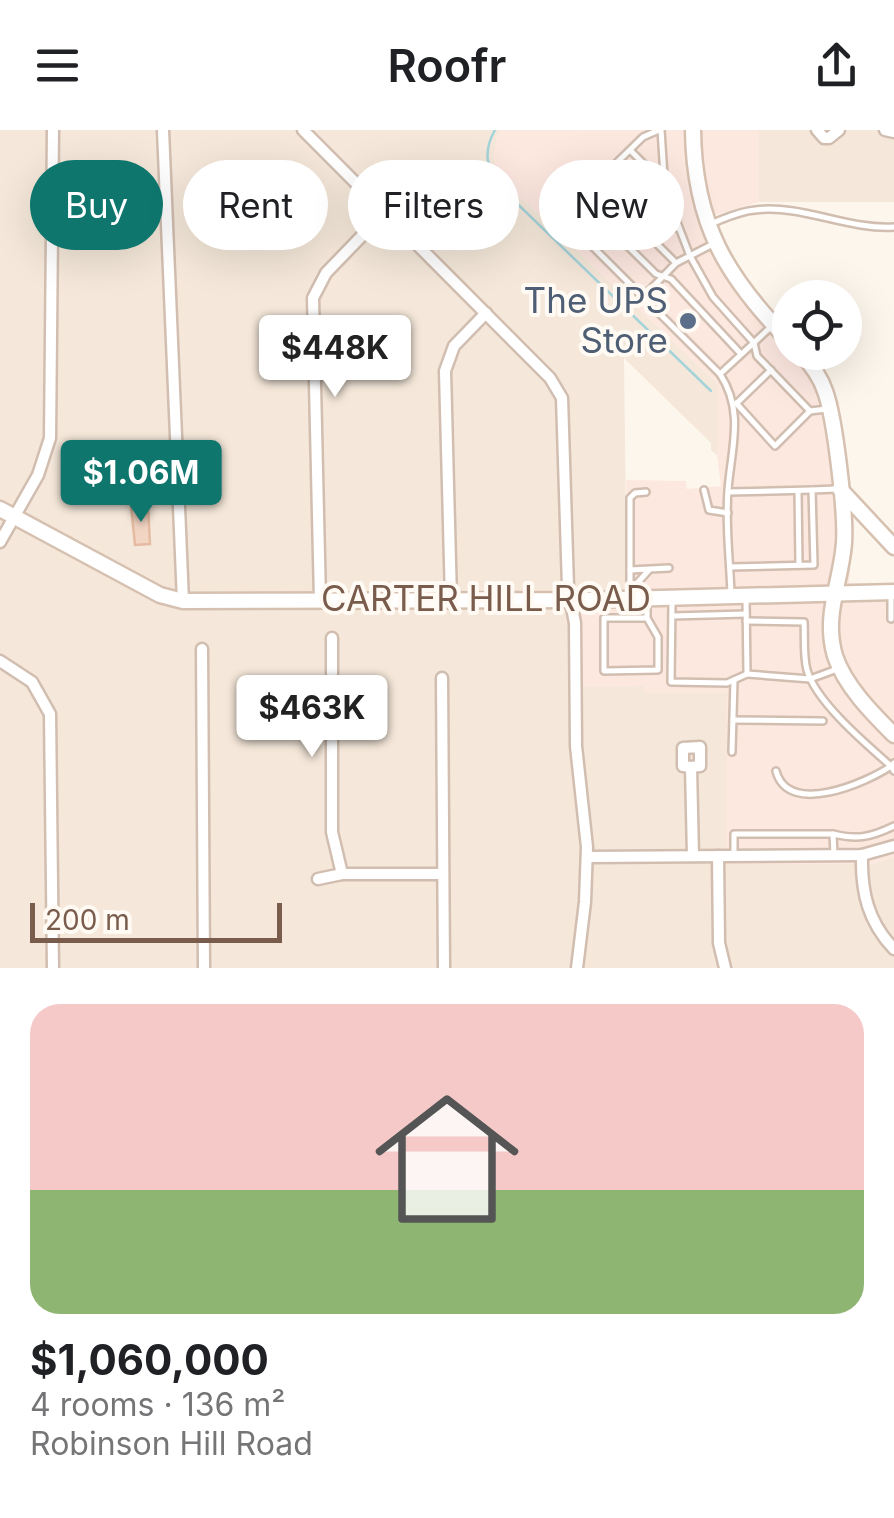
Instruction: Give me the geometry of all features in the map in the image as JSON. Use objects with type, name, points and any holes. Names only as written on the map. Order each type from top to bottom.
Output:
[{"type":"main road","points":[[693,130],[694,168],[707,225],[742,289],[772,323]]},
{"type":"main road","points":[[813,370],[830,409],[840,489],[844,543],[830,622],[840,668],[859,697],[894,735]]},
{"type":"main road","points":[[840,489],[894,547]]},
{"type":"main road","name":"CARTER HILL ROAD","points":[[0,508],[160,595],[183,600],[572,600],[630,596],[647,600],[893,592]]},
{"type":"street","points":[[0,542],[38,475],[50,438],[53,130]]},
{"type":"street","points":[[163,130],[183,600]]},
{"type":"street","points":[[303,130],[348,176]]},
{"type":"street","points":[[817,130],[824,138],[839,130]]},
{"type":"street","points":[[885,130],[894,132]]},
{"type":"street","points":[[320,600],[313,298],[326,272],[348,250]]},
{"type":"street","points":[[421,250],[550,378],[562,398],[576,746],[587,857],[577,968]]},
{"type":"street","points":[[450,600],[445,370],[454,346],[486,314]]},
{"type":"street","points":[[332,638],[332,832],[342,874]]},
{"type":"street","points":[[202,650],[204,968]]},
{"type":"street","points":[[0,661],[32,682],[50,714],[54,968]]},
{"type":"street","points":[[442,678],[444,968]]},
{"type":"street","points":[[690,766],[692,856]]},
{"type":"street","points":[[587,857],[862,855],[894,846]]},
{"type":"street","points":[[862,855],[865,901],[879,932],[894,949]]},
{"type":"street","points":[[718,856],[720,943],[725,968]]},
{"type":"street","points":[[318,879],[342,874],[443,874]]},
{"type":"lane","points":[[619,160],[643,137],[660,130],[662,160]]},
{"type":"lane","points":[[630,150],[640,160]]},
{"type":"lane","points":[[707,225],[753,210],[780,209],[852,224],[894,227]]},
{"type":"lane","points":[[684,240],[713,298],[754,343],[756,356],[810,412]]},
{"type":"lane","points":[[643,297],[676,263],[715,244]]},
{"type":"lane","points":[[596,250],[720,374],[728,387],[734,404],[736,435],[728,492],[730,567],[746,618],[747,674]]},
{"type":"lane","points":[[632,250],[656,274],[672,279],[742,354]]},
{"type":"lane","points":[[663,250],[676,263]]},
{"type":"lane","points":[[720,374],[772,325]]},
{"type":"lane","points":[[734,404],[770,370]]},
{"type":"lane","points":[[734,404],[774,446],[810,412],[830,409]]},
{"type":"lane","points":[[728,492],[840,489]]},
{"type":"lane","points":[[704,490],[710,510],[728,513]]},
{"type":"lane","points":[[798,490],[799,565]]},
{"type":"lane","points":[[730,567],[814,565],[812,490]]},
{"type":"lane","points":[[630,596],[630,498],[646,492]]},
{"type":"lane","points":[[630,570],[669,568]]},
{"type":"lane","points":[[630,596],[649,570]]},
{"type":"lane","points":[[891,618],[893,592]]},
{"type":"lane","points":[[672,599],[672,682],[728,683],[747,674],[810,679],[840,668]]},
{"type":"lane","points":[[647,600],[647,618],[658,637],[658,670],[604,671],[604,618],[647,618]]},
{"type":"lane","points":[[672,616],[804,622],[810,679],[823,698],[893,766],[859,784],[827,792],[787,788],[777,778],[776,770]]},
{"type":"lane","points":[[732,752],[734,680]]},
{"type":"lane","points":[[733,720],[823,721]]},
{"type":"lane","points":[[734,856],[734,834],[833,834],[854,839],[870,837],[894,826]]},
{"type":"lane","points":[[833,834],[834,855]]},
{"type":"shaded area","points":[[0,130],[502,130],[497,137],[498,160],[348,160],[348,250],[519,250],[519,196],[539,215],[539,250],[576,250],[717,383],[717,455],[711,450],[711,443],[624,358],[627,606],[645,692],[727,693],[727,864],[873,864],[894,857],[894,968],[0,968]]},
{"type":"shaded area","points":[[502,130],[759,130],[759,202],[715,215],[736,265],[772,312],[772,370],[823,370],[839,404],[854,521],[849,583],[894,583],[894,857],[873,864],[727,864],[727,693],[645,693],[644,686],[580,687],[579,608],[627,606],[626,480],[686,481],[687,489],[721,486],[717,383],[576,250],[684,250],[684,160],[539,160],[539,215],[519,196],[519,160],[494,160]]},
{"type":"shaded area","points":[[759,130],[894,130],[894,202],[759,202]]},
{"type":"building","points":[[148,505],[150,544],[135,545],[131,506]]},
{"type":"waterway","points":[[495,130],[488,159],[500,187],[711,391]]},
{"type":"place","name":"The UPS Store","points":[[688,321]]}]
